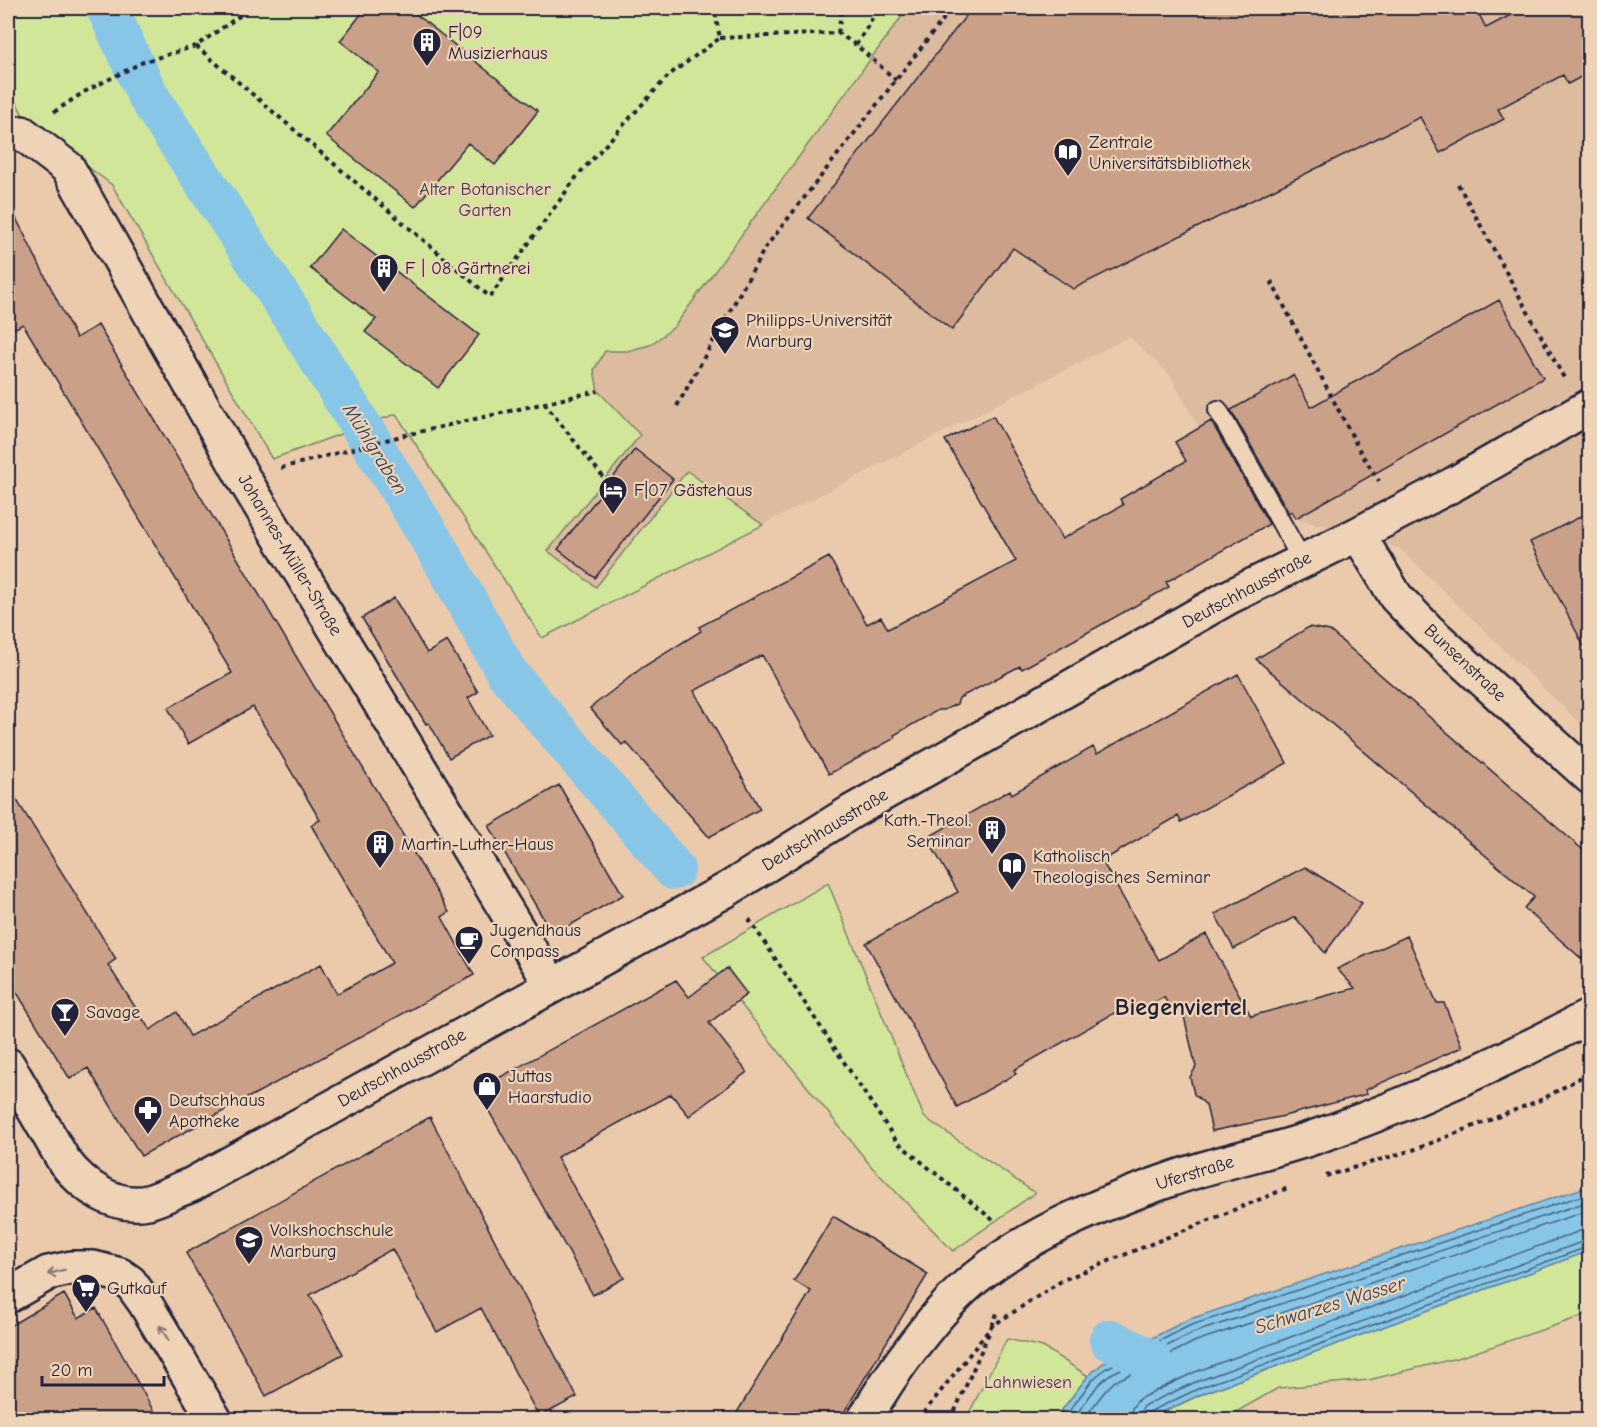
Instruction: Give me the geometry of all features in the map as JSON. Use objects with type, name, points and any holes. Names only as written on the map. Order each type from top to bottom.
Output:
[{"type":"main road","name":"Johannes-Müller-Straße","points":[[22,133],[68,168],[244,479],[552,986]]},
{"type":"main road","name":"Deutschhausstraße","points":[[8,1065],[64,1161],[74,1174],[97,1192],[118,1200],[147,1202],[191,1185],[728,889],[871,800],[1229,597],[1454,484],[1586,408]]},
{"type":"main road","name":"Bunsenstraße","points":[[1358,534],[1396,597],[1428,630],[1590,777]]},
{"type":"main road","name":"Uferstraße","points":[[864,1419],[909,1352],[947,1305],[978,1275],[1023,1244],[1107,1203],[1160,1183],[1313,1138],[1424,1095],[1516,1054],[1590,1016]]},
{"type":"main road","points":[[8,1296],[48,1273],[71,1268],[93,1268],[110,1272],[130,1282],[146,1303],[215,1419]]},
{"type":"lane","points":[[1218,410],[1302,560]]},
{"type":"path","points":[[84,92],[143,62],[196,46],[251,8]]},
{"type":"path","points":[[714,8],[720,38]]},
{"type":"path","points":[[838,33],[842,8]]},
{"type":"path","points":[[856,45],[879,8]]},
{"type":"path","points":[[677,405],[765,248],[952,8]]},
{"type":"path","points":[[196,46],[490,297],[578,175],[669,75],[720,38],[838,33],[856,45],[896,80]]},
{"type":"path","points":[[1458,184],[1586,408]]},
{"type":"path","points":[[1271,281],[1343,420],[1370,466]]},
{"type":"path","points":[[288,466],[401,436],[598,391]]},
{"type":"path","points":[[544,403],[608,483]]},
{"type":"path","points":[[728,889],[897,1142],[1023,1244]]},
{"type":"path","points":[[1319,1178],[1416,1149],[1532,1103],[1590,1072]]},
{"type":"path","points":[[918,1419],[992,1326],[1063,1280],[1298,1185]]},
{"type":"path","points":[[951,1419],[1000,1305]]},
{"type":"shaded area","name":"Philipps-Universität Marburg","points":[[136,8],[1589,8],[1589,732],[1399,548],[1296,518],[1256,532],[1169,374],[1129,337],[542,638],[170,69]]},
{"type":"green space","name":"Alter Botanischer Garten","points":[[8,8],[908,8],[674,327],[650,345],[627,351],[605,351],[594,370],[598,391],[640,435],[548,551],[596,587],[687,471],[763,525],[542,638],[396,414],[272,459],[112,185],[25,119],[8,86]]},
{"type":"green space","points":[[828,883],[924,1117],[1035,1193],[953,1251],[871,1166],[703,957]]},
{"type":"green space","points":[[1589,1251],[1589,1311],[1580,1317],[1461,1357],[1369,1380],[1278,1388],[1224,1419],[1147,1420],[1204,1393]]},
{"type":"green space","name":"Lahnwiesen","points":[[1007,1339],[1043,1347],[1088,1376],[1055,1419],[966,1419]]},
{"type":"water","name":"Schwarzes Wasser","points":[[1589,1186],[1589,1251],[1204,1393],[1147,1419],[1055,1419],[1088,1376],[1102,1364],[1187,1320]]},
{"type":"building","points":[[366,8],[408,8],[538,111],[495,165],[468,143],[415,207],[326,136],[379,72],[340,41]]},
{"type":"building","name":"Zentrale Universitätsbibliothek","points":[[972,8],[1476,8],[1486,28],[1524,8],[1590,8],[1590,72],[1568,84],[1563,75],[1498,109],[1504,119],[1440,153],[1420,117],[1073,289],[1013,248],[952,330],[808,218]]},
{"type":"building","points":[[8,202],[76,338],[98,325],[449,912],[442,917],[474,975],[141,1156],[88,1068],[70,1079],[8,978],[8,786],[116,959],[108,965],[150,1030],[177,1012],[190,1036],[321,964],[337,994],[392,963],[311,825],[320,820],[253,707],[188,744],[168,708],[232,673],[23,324],[8,332]]},
{"type":"building","name":"F | 08 Gärtnerei","points":[[341,229],[479,335],[438,388],[365,332],[376,319],[310,268]]},
{"type":"building","points":[[1499,300],[1543,378],[1296,518],[1292,511],[1289,513],[1231,410],[1293,375],[1311,407]]},
{"type":"building","points":[[993,416],[1062,539],[1123,505],[1120,499],[1186,461],[1175,442],[1211,421],[1269,524],[1166,582],[1169,587],[1022,669],[1020,666],[959,698],[957,704],[944,710],[938,710],[894,735],[895,738],[829,774],[762,655],[694,691],[760,809],[709,837],[626,742],[622,745],[590,708],[643,667],[701,631],[699,627],[829,557],[867,624],[881,617],[888,629],[1016,561],[945,440]]},
{"type":"building","name":"F|07 Gästehaus","points":[[635,449],[673,479],[595,578],[558,549]]},
{"type":"building","points":[[1590,512],[1590,658],[1530,542]]},
{"type":"building","points":[[394,598],[427,653],[447,641],[478,692],[468,698],[489,735],[449,758],[362,618]]},
{"type":"building","points":[[1309,627],[1330,631],[1590,856],[1590,966],[1524,908],[1534,897],[1256,659]]},
{"type":"building","points":[[1238,674],[1287,763],[1181,822],[1178,816],[1102,861],[1159,960],[1206,934],[1251,1016],[1355,988],[1337,969],[1407,936],[1437,1003],[1444,1003],[1462,1047],[1365,1090],[1367,1094],[1284,1116],[1212,1131],[1206,1105],[1194,1094],[1190,1077],[1196,1067],[1182,1008],[1173,1014],[1164,997],[1135,1013],[1130,1004],[1014,1070],[1016,1074],[957,1107],[866,943],[958,892],[927,838],[1010,790],[1012,794],[1093,747],[1097,754]]},
{"type":"building","points":[[559,785],[623,895],[553,935],[489,826]]},
{"type":"building","points":[[1305,867],[1362,903],[1325,953],[1295,917],[1234,949],[1215,914]]},
{"type":"building","points":[[727,968],[747,994],[709,1023],[747,1072],[689,1116],[671,1094],[557,1157],[624,1278],[593,1295],[477,1090],[676,980],[689,997]]},
{"type":"building","points":[[430,1117],[577,1397],[539,1417],[481,1308],[437,1332],[392,1249],[310,1295],[343,1354],[266,1396],[186,1253]]},
{"type":"building","points":[[833,1216],[928,1274],[840,1419],[733,1419],[811,1291],[794,1281]]},
{"type":"building","points":[[64,1294],[78,1318],[96,1308],[158,1419],[8,1419],[8,1327]]},
{"type":"waterway","name":"Mühlgraben","points":[[107,8],[148,96],[292,315],[439,552],[507,673],[674,869]]},
{"type":"waterway","points":[[109,12],[116,8]]},
{"type":"waterway","name":"Mühlgraben","points":[[1110,1340],[1151,1360]]},
{"type":"place","name":"F|09 Musizierhaus","points":[[427,68]]},
{"type":"place","name":"Zentrale Universitätsbibliothek","points":[[1068,178]]},
{"type":"place","name":"F | 08 Gärtnerei","points":[[384,294]]},
{"type":"place","name":"Philipps-Universität Marburg","points":[[725,356]]},
{"type":"place","name":"F|07 Gästehaus","points":[[613,516]]},
{"type":"place","name":"Kath.-Theol. Seminar","points":[[992,856]]},
{"type":"place","name":"Martin-Luther-Haus","points":[[380,870]]},
{"type":"place","name":"Katholisch Theologisches Seminar","points":[[1012,892]]},
{"type":"place","name":"Jugendhaus Compass","points":[[469,966]]},
{"type":"place","name":"Savage","points":[[65,1038]]},
{"type":"place","name":"Juttas Haarstudio","points":[[487,1112]]},
{"type":"place","name":"Deutschhaus Apotheke","points":[[148,1136]]},
{"type":"place","name":"Volkshochschule Marburg","points":[[249,1266]]},
{"type":"place","name":"Gutkauf","points":[[86,1314]]},
{"type":"district","name":"Biegenviertel","points":[[1181,1007]]}]
